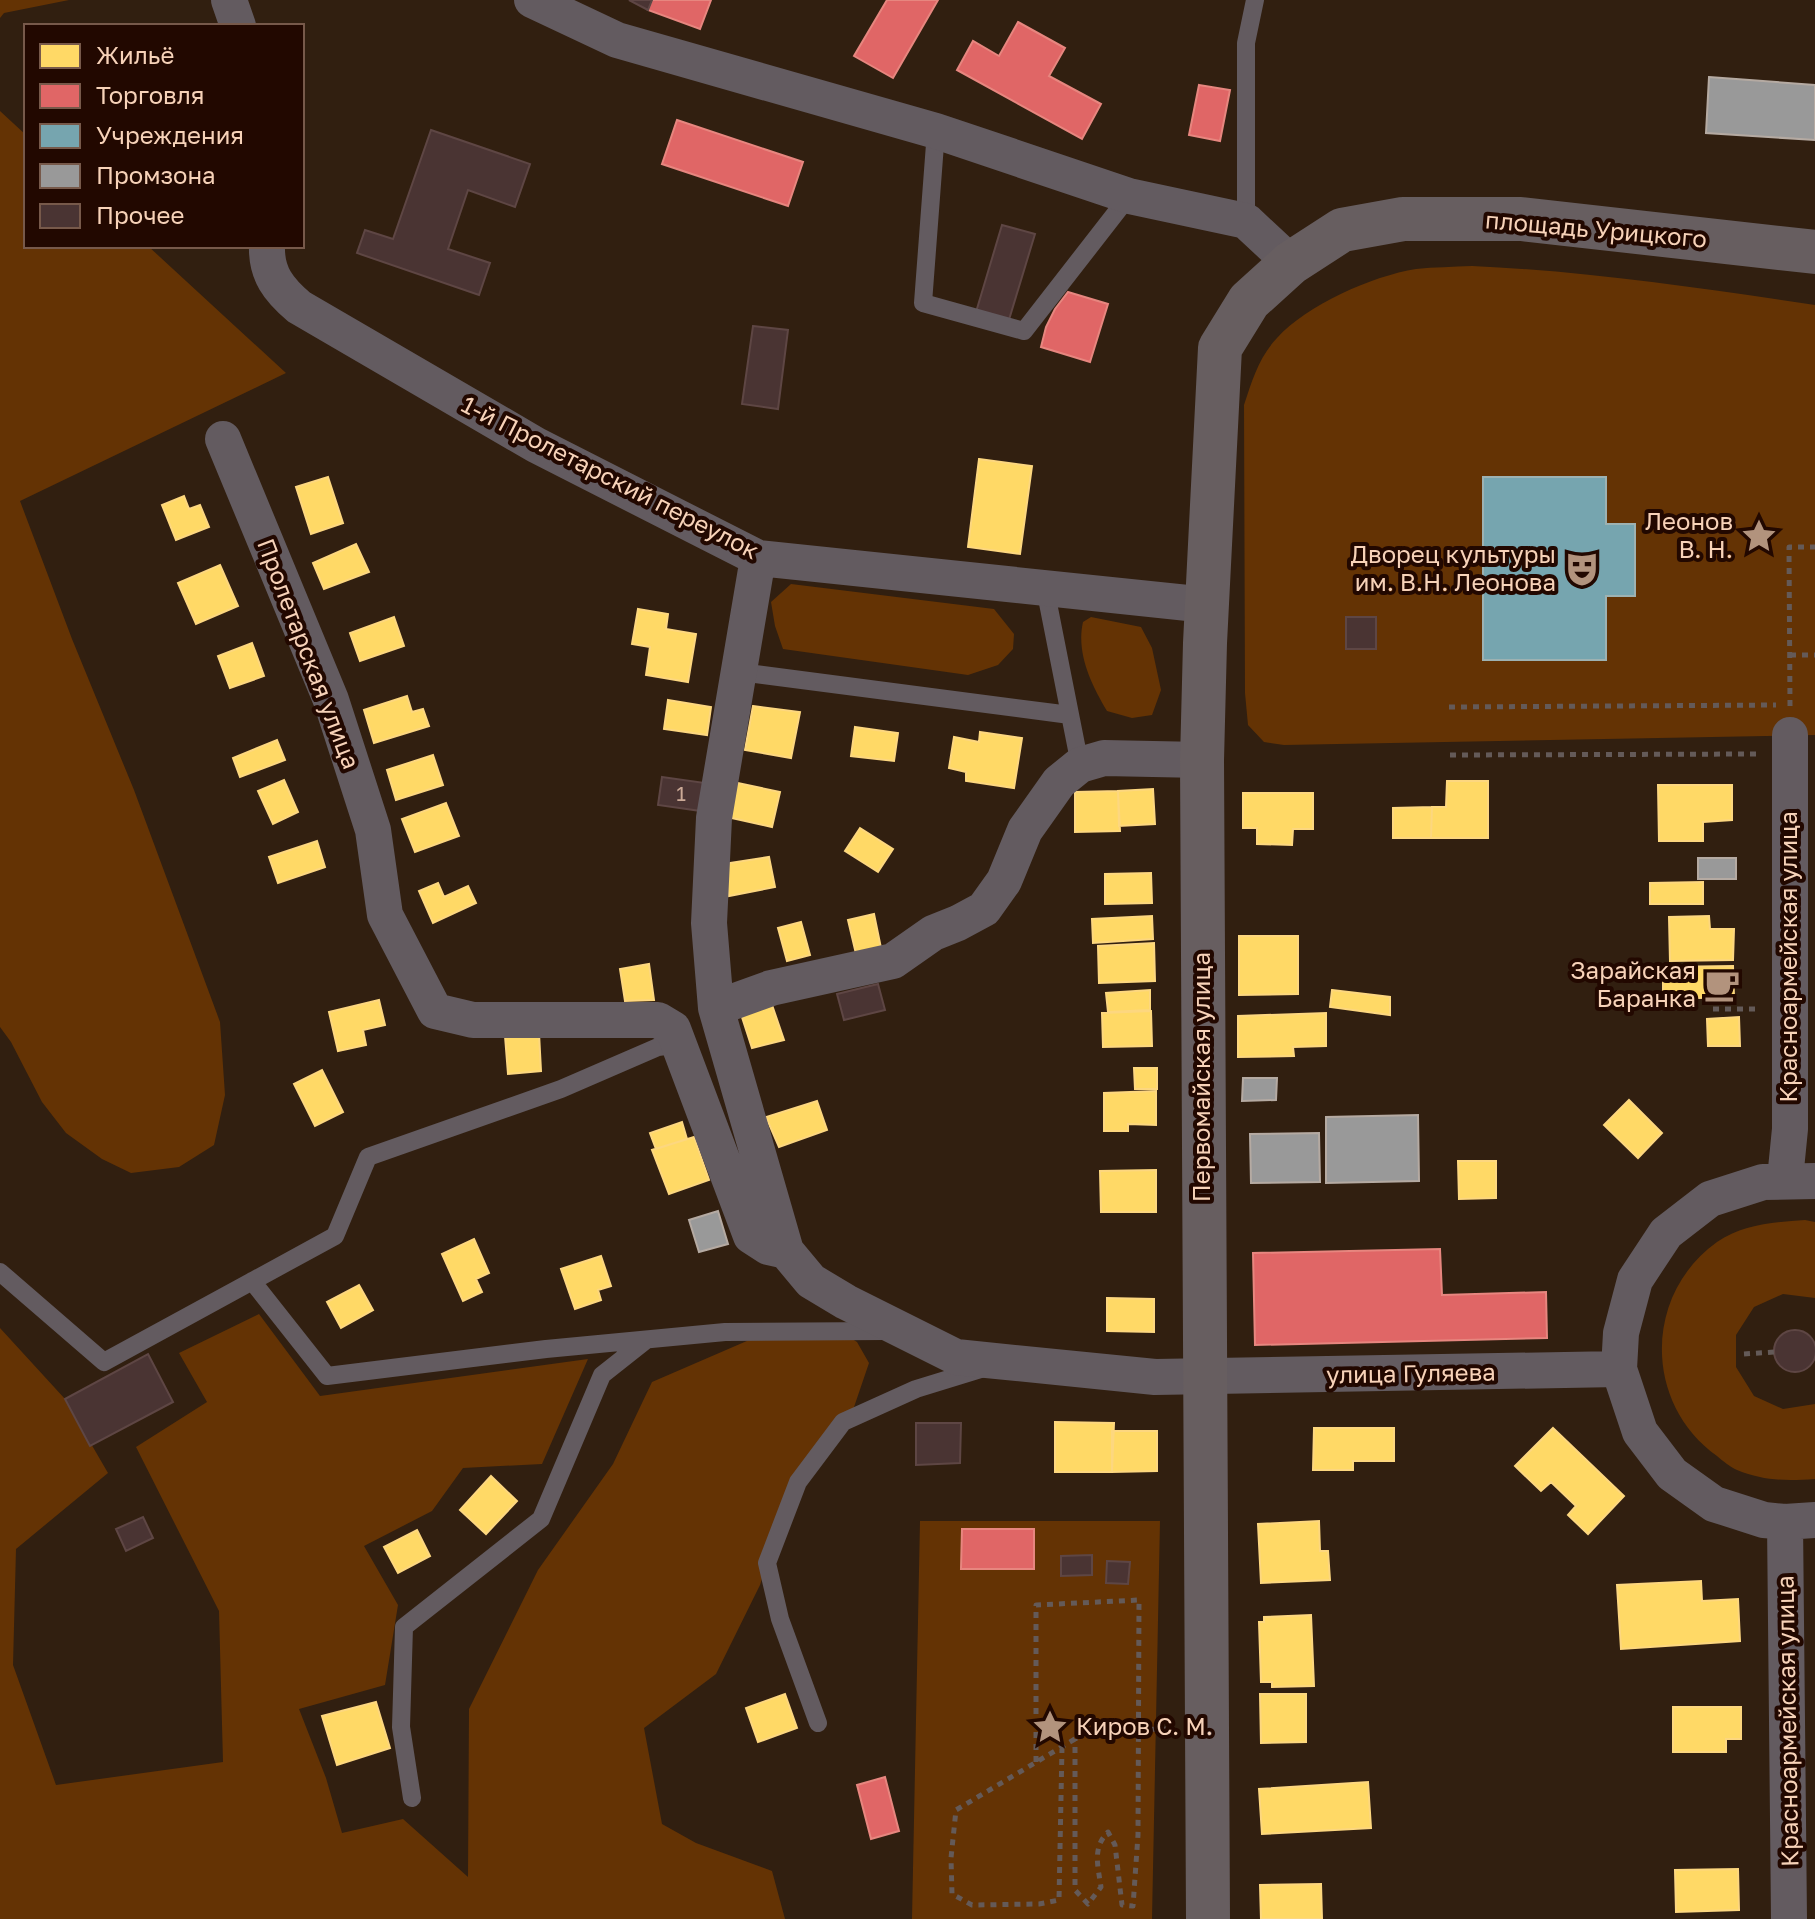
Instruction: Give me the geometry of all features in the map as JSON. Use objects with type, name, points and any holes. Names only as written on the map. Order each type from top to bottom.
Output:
[{"type":"main road","name":"площадь Урицкого","points":[[1291,263],[1342,230],[1403,219],[1521,219],[1815,252]]},
{"type":"main road","name":"Первомайская улица","points":[[1208,1919],[1202,760],[1207,605],[1220,348],[1249,301],[1291,263]]},
{"type":"street","points":[[229,0],[237,24]]},
{"type":"street","points":[[532,0],[617,40],[801,95],[936,131],[1129,196],[1246,221],[1291,263]]},
{"type":"street","name":"1-й Пролетарский переулок","points":[[267,248],[266,259],[278,289],[299,307],[536,445],[758,558],[1207,605]]},
{"type":"street","name":"Пролетарская улица","points":[[223,439],[331,700],[373,830],[385,915],[435,1011],[473,1020],[658,1020],[673,1029],[751,1236],[768,1247],[786,1251],[811,1281],[846,1302],[956,1357],[1155,1377],[1204,1377]]},
{"type":"street","points":[[758,558],[714,818],[709,923],[716,1008],[786,1251]]},
{"type":"street","name":"Красноармейская улица","points":[[1789,1919],[1800,1521],[1764,1520],[1714,1504],[1672,1474],[1640,1432],[1619,1369],[1621,1333],[1635,1280],[1666,1233],[1710,1199],[1763,1182],[1800,1180],[1790,1129],[1790,731]]},
{"type":"street","points":[[716,1008],[771,988],[893,961],[933,933],[984,909],[1004,881],[1025,830],[1059,782],[1080,765],[1104,758],[1202,760]]},
{"type":"street","name":"улица Гуляева","points":[[1204,1377],[1619,1369]]},
{"type":"lane","points":[[1246,221],[1246,43],[1255,0]]},
{"type":"lane","points":[[936,131],[923,303],[1024,331],[1129,196]]},
{"type":"lane","points":[[1045,588],[1080,765]]},
{"type":"lane","points":[[740,672],[1070,715]]},
{"type":"lane","points":[[0,1272],[104,1362],[335,1236],[368,1157],[561,1089],[658,1047],[679,1044]]},
{"type":"lane","points":[[252,1281],[327,1376],[546,1349],[725,1332],[906,1331]]},
{"type":"lane","points":[[412,1798],[401,1727],[404,1627],[541,1519],[602,1375],[646,1341]]},
{"type":"lane","points":[[818,1723],[780,1619],[767,1563],[798,1482],[843,1422],[916,1389],[1007,1361]]},
{"type":"path","points":[[1790,731],[1789,547],[1815,547]]},
{"type":"path","points":[[1790,655],[1815,655]]},
{"type":"path","points":[[1449,707],[1790,731]]},
{"type":"path","points":[[1450,755],[1790,731]]},
{"type":"path","points":[[1712,998],[1712,1009],[1789,1009]]},
{"type":"path","points":[[1744,1354],[1774,1352]]},
{"type":"path","points":[[1036,1762],[1036,1605],[1139,1600],[1138,1835],[1133,1906],[1122,1905],[1115,1845],[1108,1832],[1100,1840],[1096,1855],[1101,1887],[1088,1904],[1075,1890],[1075,1739]]},
{"type":"path","points":[[1062,1747],[1059,1900],[1039,1904],[972,1905],[952,1894],[951,1858],[956,1810],[1090,1730],[1207,1729]]},
{"type":"shaded area","points":[[0,0],[69,0],[4,13],[0,18]]},
{"type":"shaded area","points":[[0,111],[24,133],[24,248],[150,248],[286,373],[20,501],[134,790],[220,1022],[225,1095],[214,1145],[179,1167],[131,1173],[102,1159],[66,1133],[42,1102],[0,1027]]},
{"type":"shaded area","points":[[1472,266],[1601,276],[1815,305],[1815,735],[1284,745],[1264,742],[1248,725],[1245,693],[1244,405],[1261,361],[1271,345],[1290,326],[1341,294],[1399,273],[1423,268]]},
{"type":"shaded area","points":[[791,584],[994,609],[1014,634],[1013,649],[998,665],[968,675],[783,649],[771,602]]},
{"type":"shaded area","points":[[1091,617],[1141,627],[1152,648],[1161,690],[1152,715],[1132,718],[1107,711],[1083,657],[1083,622]]},
{"type":"shaded area","points":[[1805,1220],[1815,1222],[1815,1298],[1783,1294],[1754,1307],[1736,1335],[1736,1367],[1754,1396],[1783,1409],[1815,1404],[1815,1479],[1766,1478],[1747,1474],[1724,1462],[1693,1434],[1676,1408],[1665,1379],[1662,1349],[1665,1319],[1676,1290],[1693,1264],[1717,1242],[1748,1228]]},
{"type":"shaded area","points":[[259,1314],[320,1396],[588,1359],[542,1464],[463,1468],[432,1511],[364,1546],[398,1605],[385,1685],[299,1709],[326,1778],[342,1833],[403,1819],[468,1877],[469,1709],[538,1570],[613,1464],[652,1382],[763,1334],[838,1330],[857,1342],[869,1363],[853,1410],[788,1495],[760,1585],[716,1674],[644,1728],[662,1824],[696,1843],[772,1871],[785,1919],[0,1919],[0,1328],[65,1399],[108,1473],[16,1549],[13,1665],[56,1785],[223,1762],[219,1611],[136,1447],[207,1402],[179,1353]]},
{"type":"shaded area","points":[[920,1521],[1160,1521],[1152,1919],[912,1919]]},
{"type":"building: Жильё","points":[[979,459],[1032,466],[1020,554],[968,547]]},
{"type":"building: Жильё","points":[[328,477],[343,523],[311,534],[296,487]]},
{"type":"building: Жильё","points":[[184,496],[189,509],[200,505],[209,527],[176,540],[162,505]]},
{"type":"building: Жильё","points":[[356,544],[369,572],[324,589],[313,563]]},
{"type":"building: Жильё","points":[[220,565],[238,606],[196,624],[178,583]]},
{"type":"building: Жильё","points":[[638,609],[668,614],[666,629],[696,634],[688,682],[646,675],[650,647],[632,644]]},
{"type":"building: Жильё","points":[[394,617],[404,646],[360,661],[350,633]]},
{"type":"building: Жильё","points":[[252,643],[264,676],[230,688],[218,656]]},
{"type":"building: Жильё","points":[[407,696],[412,712],[423,709],[429,726],[374,743],[364,710]]},
{"type":"building: Жильё","points":[[668,700],[711,707],[707,735],[664,729]]},
{"type":"building: Жильё","points":[[753,706],[800,712],[791,758],[745,750]]},
{"type":"building: Жильё","points":[[855,727],[898,733],[894,761],[851,756]]},
{"type":"building: Жильё","points":[[980,732],[1022,738],[1014,788],[966,781],[966,772],[949,768],[954,737],[979,742]]},
{"type":"building: Жильё","points":[[277,740],[285,760],[240,777],[233,758]]},
{"type":"building: Жильё","points":[[433,755],[443,785],[396,800],[387,770]]},
{"type":"building: Жильё","points":[[284,780],[298,812],[273,824],[258,791]]},
{"type":"building: Жильё","points":[[1447,781],[1488,781],[1488,838],[1431,838],[1432,807],[1446,807]]},
{"type":"building: Жильё","points":[[733,782],[780,792],[772,827],[727,817]]},
{"type":"building: Жильё","points":[[1658,785],[1732,785],[1732,820],[1703,822],[1703,841],[1659,841]]},
{"type":"building: Жильё","points":[[1153,789],[1155,824],[1119,826],[1118,791]]},
{"type":"building: Жильё","points":[[1118,791],[1120,831],[1075,832],[1075,792]]},
{"type":"building: Жильё","points":[[1243,793],[1313,793],[1313,829],[1293,829],[1292,845],[1257,844],[1257,828],[1243,828]]},
{"type":"building: Жильё","points":[[446,803],[459,836],[415,852],[402,819]]},
{"type":"building: Жильё","points":[[1432,807],[1431,838],[1393,838],[1393,808]]},
{"type":"building: Жильё","points":[[860,828],[893,849],[878,872],[845,851]]},
{"type":"building: Жильё","points":[[317,841],[325,867],[278,883],[269,857]]},
{"type":"building: Жильё","points":[[769,857],[775,887],[729,896],[723,864]]},
{"type":"building: Жильё","points":[[1151,873],[1152,903],[1105,904],[1105,874]]},
{"type":"building: Жильё","points":[[1703,882],[1703,904],[1650,904],[1650,883]]},
{"type":"building: Жильё","points":[[438,883],[444,897],[468,886],[476,903],[433,923],[419,891]]},
{"type":"building: Жильё","points":[[874,914],[882,953],[857,958],[848,920]]},
{"type":"building: Жильё","points":[[1152,916],[1153,939],[1093,943],[1092,919]]},
{"type":"building: Жильё","points":[[1709,916],[1710,929],[1734,929],[1733,960],[1670,961],[1669,917]]},
{"type":"building: Жильё","points":[[801,922],[810,955],[787,961],[778,928]]},
{"type":"building: Жильё","points":[[1239,936],[1298,936],[1298,994],[1239,995]]},
{"type":"building: Жильё","points":[[1154,943],[1155,981],[1099,983],[1098,946]]},
{"type":"building: Жильё","points":[[649,964],[654,1000],[625,1001],[620,969]]},
{"type":"building: Жильё","points":[[1733,966],[1734,997],[1663,999],[1663,967]]},
{"type":"building: Жильё","points":[[1150,990],[1150,1010],[1108,1012],[1106,993]]},
{"type":"building: Жильё","points":[[1332,990],[1390,997],[1390,1015],[1330,1007]]},
{"type":"building: Жильё","points":[[379,1000],[385,1025],[363,1030],[366,1045],[338,1051],[329,1012]]},
{"type":"building: Жильё","points":[[771,1002],[784,1040],[752,1048],[740,1011]]},
{"type":"building: Жильё","points":[[1151,1011],[1152,1046],[1103,1047],[1102,1013]]},
{"type":"building: Жильё","points":[[1326,1013],[1326,1046],[1293,1047],[1294,1056],[1238,1057],[1238,1016]]},
{"type":"building: Жильё","points":[[1739,1017],[1740,1046],[1708,1046],[1707,1019]]},
{"type":"building: Жильё","points":[[539,1033],[541,1071],[508,1074],[505,1036]]},
{"type":"building: Жильё","points":[[1134,1068],[1157,1068],[1157,1089],[1135,1089]]},
{"type":"building: Жильё","points":[[322,1070],[343,1112],[315,1126],[294,1084]]},
{"type":"building: Жильё","points":[[1156,1091],[1156,1125],[1128,1124],[1128,1131],[1104,1131],[1104,1093]]},
{"type":"building: Жильё","points":[[1629,1100],[1662,1133],[1638,1158],[1604,1125]]},
{"type":"building: Жильё","points":[[817,1101],[827,1130],[779,1147],[766,1117]]},
{"type":"building: Жильё","points":[[682,1122],[687,1139],[656,1149],[650,1133]]},
{"type":"building: Жильё","points":[[694,1137],[709,1180],[669,1194],[652,1150]]},
{"type":"building: Жильё","points":[[1458,1161],[1496,1161],[1496,1198],[1459,1199]]},
{"type":"building: Жильё","points":[[1156,1170],[1156,1212],[1101,1212],[1100,1171]]},
{"type":"building: Жильё","points":[[474,1239],[489,1273],[476,1279],[482,1292],[463,1301],[442,1254]]},
{"type":"building: Жильё","points":[[601,1256],[611,1286],[598,1290],[601,1300],[575,1309],[561,1269]]},
{"type":"building: Жильё","points":[[359,1285],[373,1310],[341,1328],[327,1302]]},
{"type":"building: Жильё","points":[[1107,1298],[1154,1299],[1154,1332],[1107,1331]]},
{"type":"building: Жильё","points":[[1055,1422],[1114,1423],[1112,1472],[1055,1472]]},
{"type":"building: Жильё","points":[[1314,1428],[1394,1428],[1394,1461],[1353,1461],[1353,1470],[1313,1470]]},
{"type":"building: Жильё","points":[[1553,1428],[1624,1496],[1588,1534],[1568,1515],[1576,1506],[1551,1482],[1541,1491],[1515,1466]]},
{"type":"building: Жильё","points":[[1112,1431],[1157,1431],[1157,1471],[1112,1472]]},
{"type":"building: Жильё","points":[[491,1476],[517,1501],[486,1534],[460,1510]]},
{"type":"building: Жильё","points":[[1319,1521],[1320,1551],[1328,1551],[1330,1580],[1261,1583],[1258,1524]]},
{"type":"building: Жильё","points":[[417,1530],[430,1556],[398,1573],[384,1547]]},
{"type":"building: Жильё","points":[[1701,1581],[1702,1601],[1738,1599],[1740,1641],[1621,1649],[1617,1585]]},
{"type":"building: Жильё","points":[[1311,1615],[1314,1686],[1272,1687],[1272,1682],[1261,1682],[1259,1622],[1264,1622],[1264,1617]]},
{"type":"building: Жильё","points":[[785,1694],[797,1728],[758,1742],[746,1708]]},
{"type":"building: Жильё","points":[[1260,1694],[1306,1694],[1306,1742],[1261,1743]]},
{"type":"building: Жильё","points":[[376,1702],[390,1748],[337,1765],[322,1716]]},
{"type":"building: Жильё","points":[[1673,1707],[1741,1707],[1741,1739],[1726,1739],[1726,1752],[1673,1752]]},
{"type":"building: Жильё","points":[[1368,1782],[1371,1828],[1262,1834],[1259,1789]]},
{"type":"building: Жильё","points":[[1738,1869],[1739,1910],[1676,1912],[1675,1870]]},
{"type":"building: Жильё","points":[[1321,1884],[1322,1919],[1261,1919],[1260,1885]]},
{"type":"building: Торговля","points":[[652,0],[711,0],[700,29],[648,10]]},
{"type":"building: Торговля","points":[[887,0],[938,0],[893,78],[854,56]]},
{"type":"building: Торговля","points":[[1018,22],[1065,48],[1049,76],[1101,104],[1082,139],[957,70],[973,41],[999,56]]},
{"type":"building: Торговля","points":[[1199,85],[1230,90],[1220,141],[1189,135]]},
{"type":"building: Торговля","points":[[677,120],[803,162],[788,206],[662,164]]},
{"type":"building: Торговля","points":[[1068,292],[1108,304],[1090,362],[1041,347],[1046,327]]},
{"type":"building: Торговля","points":[[1440,1249],[1442,1295],[1546,1292],[1547,1338],[1255,1345],[1253,1253]]},
{"type":"building: Торговля","points":[[962,1529],[1034,1529],[1034,1569],[961,1569]]},
{"type":"building: Торговля","points":[[885,1777],[899,1831],[871,1839],[857,1785]]},
{"type":"building: Учреждения","points":[[1483,477],[1606,477],[1606,524],[1635,524],[1635,596],[1606,596],[1606,660],[1483,660]]},
{"type":"building: Промзона","points":[[1709,77],[1815,85],[1815,140],[1706,133]]},
{"type":"building: Промзона","points":[[1698,858],[1736,858],[1736,879],[1698,879]]},
{"type":"building: Промзона","points":[[1243,1078],[1277,1078],[1276,1100],[1242,1101]]},
{"type":"building: Промзона","points":[[1418,1115],[1419,1181],[1326,1183],[1326,1117]]},
{"type":"building: Промзона","points":[[1319,1133],[1320,1182],[1251,1183],[1250,1134]]},
{"type":"building: Промзона","points":[[718,1211],[728,1244],[699,1252],[689,1220]]},
{"type":"building: Прочее","points":[[629,0],[652,0],[648,10]]},
{"type":"building: Прочее","points":[[431,130],[530,164],[515,207],[468,190],[448,249],[490,263],[479,295],[357,253],[365,230],[393,239]]},
{"type":"building: Прочее","points":[[1002,225],[1035,234],[1008,323],[976,312]]},
{"type":"building: Прочее","points":[[753,326],[788,330],[778,409],[742,404]]},
{"type":"building: Прочее","points":[[1346,617],[1376,617],[1376,649],[1346,649]]},
{"type":"building: Прочее","points":[[662,777],[705,783],[701,811],[658,805]]},
{"type":"building: Прочее","points":[[878,984],[885,1010],[844,1020],[837,994]]},
{"type":"building: Прочее","points":[[1795,1330],[1810,1336],[1816,1351],[1810,1366],[1795,1372],[1780,1366],[1774,1351],[1780,1336]]},
{"type":"building: Прочее","points":[[148,1354],[173,1402],[90,1446],[65,1399]]},
{"type":"building: Прочее","points":[[916,1423],[961,1423],[960,1463],[916,1465]]},
{"type":"building: Прочее","points":[[143,1517],[153,1538],[126,1551],[116,1529]]},
{"type":"building: Прочее","points":[[1092,1555],[1092,1575],[1061,1576],[1061,1556]]},
{"type":"building: Прочее","points":[[1107,1561],[1130,1562],[1128,1584],[1106,1583]]},
{"type":"place","name":"Леонов В. Н.","points":[[1759,536]]},
{"type":"place","name":"Дворец культуры им. В.Н. Леонова","points":[[1582,569]]},
{"type":"place","name":"Зарайская Баранка","points":[[1722,985]]},
{"type":"place","name":"Киров С. М.","points":[[1050,1727]]}]
